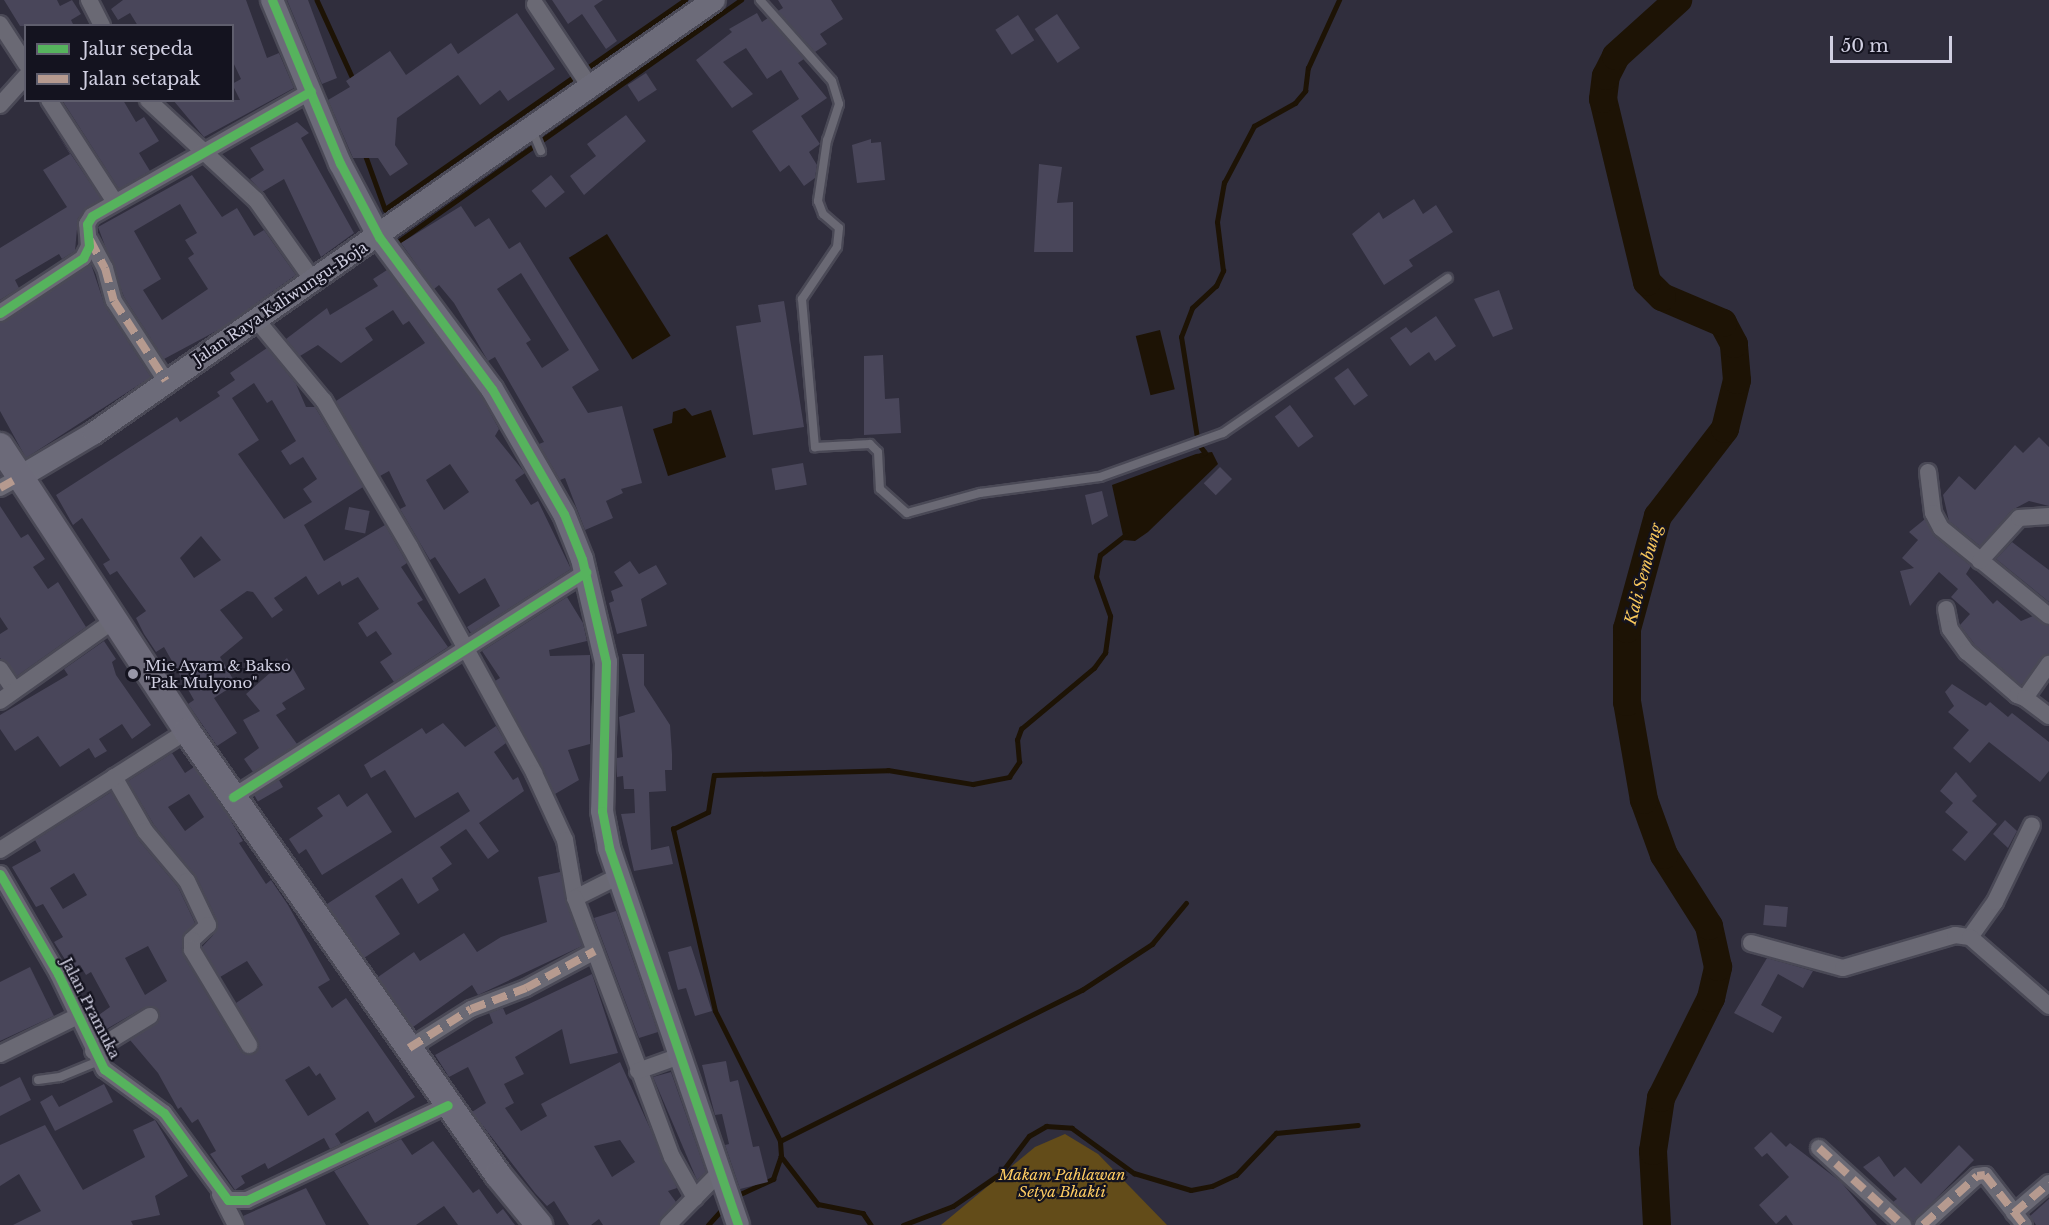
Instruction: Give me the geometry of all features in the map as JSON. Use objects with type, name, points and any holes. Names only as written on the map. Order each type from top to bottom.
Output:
[{"type":"main road","points":[[0,446],[10,482],[113,621],[448,1105],[539,1225]]},
{"type":"street","points":[[89,0],[101,24]]},
{"type":"street","points":[[272,0],[340,163],[379,237],[492,389],[564,514],[586,572],[606,662],[602,811],[617,877],[737,1221]]},
{"type":"street","name":"Jalan Raya Kaliwungu-Boja","points":[[10,482],[94,433],[255,318],[379,237],[531,127],[714,0]]},
{"type":"street","points":[[535,4],[589,86]]},
{"type":"street","points":[[0,24],[24,61]]},
{"type":"street","points":[[0,105],[24,78]]},
{"type":"street","points":[[166,381],[114,301],[105,268],[90,240],[87,220],[201,152],[311,92]]},
{"type":"street","points":[[50,102],[115,202]]},
{"type":"street","points":[[150,102],[201,152],[256,200],[312,279]]},
{"type":"street","points":[[0,313],[83,258],[90,240]]},
{"type":"street","points":[[255,318],[324,401],[465,649],[565,840],[575,898],[629,1049],[672,1157],[695,1198]]},
{"type":"street","points":[[1928,472],[1937,522],[1980,561],[2049,616]]},
{"type":"street","points":[[1980,561],[2019,518],[2049,516]]},
{"type":"street","points":[[233,797],[586,572]]},
{"type":"street","points":[[1946,609],[1950,629],[1967,652],[2000,685],[2025,698],[2049,716]]},
{"type":"street","points":[[0,701],[113,621]]},
{"type":"street","points":[[2025,698],[2049,664]]},
{"type":"street","points":[[0,669],[14,690]]},
{"type":"street","points":[[0,850],[187,730]]},
{"type":"street","points":[[114,777],[145,831],[187,881],[208,925],[192,940],[192,950],[249,1045]]},
{"type":"street","points":[[1970,937],[1995,902],[2032,825]]},
{"type":"street","name":"Jalan Pramuka","points":[[0,874],[78,1016],[96,1056],[122,1086],[164,1113],[203,1163],[236,1225]]},
{"type":"street","points":[[575,898],[617,877]]},
{"type":"street","points":[[1751,943],[1842,968],[1955,935],[1970,937],[2049,1006]]},
{"type":"street","points":[[409,1048],[471,1009],[526,988],[595,951]]},
{"type":"street","points":[[0,1054],[78,1016]]},
{"type":"street","points":[[96,1056],[150,1016]]},
{"type":"street","points":[[637,1068],[680,1056]]},
{"type":"street","points":[[220,1194],[228,1200],[247,1200],[448,1105]]},
{"type":"street","points":[[1819,1148],[1903,1225]]},
{"type":"street","points":[[1923,1225],[1977,1176],[1985,1175],[2019,1219],[2049,1183]]},
{"type":"street","points":[[668,1225],[695,1198],[722,1178]]},
{"type":"lane","points":[[760,0],[832,81],[839,104],[827,140],[818,201],[823,214],[840,228],[837,247],[802,299],[815,447],[870,444],[878,452],[880,489],[907,513],[980,493],[1100,477],[1223,433],[1448,278]]},
{"type":"lane","points":[[531,127],[541,152]]},
{"type":"lane","points":[[38,1080],[60,1077],[96,1056]]},
{"type":"green space","name":"Makam Pahlawan Setya Bhakti","points":[[1065,1134],[1098,1154],[1167,1225],[941,1225],[1035,1147]]},
{"type":"shaded area","points":[[607,234],[671,336],[632,360],[569,258]]},
{"type":"shaded area","points":[[1160,330],[1175,389],[1150,395],[1136,336]]},
{"type":"shaded area","points":[[685,408],[692,416],[711,410],[726,457],[668,476],[653,429],[672,423],[673,412]]},
{"type":"shaded area","points":[[1212,452],[1218,464],[1148,532],[1135,541],[1124,540],[1112,485],[1196,454]]},
{"type":"building","points":[[4,0],[57,0],[60,6],[72,0],[81,14],[71,20],[73,24],[24,24],[20,26]]},
{"type":"building","points":[[123,0],[246,0],[267,58],[279,53],[294,88],[204,137],[175,102],[234,102],[234,100],[240,100],[234,88],[234,83],[241,79],[234,64],[234,24],[137,24],[130,13],[118,20],[111,9]]},
{"type":"building","points":[[287,0],[308,0],[337,78],[322,84]]},
{"type":"building","points":[[552,0],[603,0],[594,6],[617,41],[606,49],[582,14],[568,24]]},
{"type":"building","points":[[778,0],[831,0],[843,19],[820,34],[827,44],[815,52],[778,11],[783,8]]},
{"type":"building","points":[[517,13],[555,69],[508,101],[500,90],[480,105],[458,75],[397,118],[395,145],[408,164],[390,176],[378,158],[353,158],[328,100],[350,87],[346,81],[390,51],[406,75],[451,43],[458,54]]},
{"type":"building","points":[[757,13],[762,22],[768,18],[804,59],[798,63],[827,98],[801,116],[820,144],[809,152],[817,165],[815,178],[804,186],[789,165],[780,172],[752,131],[799,99],[781,70],[767,79],[746,48],[723,62],[753,94],[732,108],[696,60],[732,32],[729,29]]},
{"type":"building","points":[[1057,14],[1080,48],[1058,63],[1035,29]]},
{"type":"building","points":[[1018,15],[1034,40],[1012,55],[995,30]]},
{"type":"building","points":[[646,73],[657,90],[638,102],[628,85]]},
{"type":"building","points":[[63,102],[124,102],[136,122],[144,117],[159,141],[139,153],[150,171],[119,189]]},
{"type":"building","points":[[626,115],[646,141],[584,195],[570,176],[596,156],[587,144]]},
{"type":"building","points":[[297,122],[309,133],[301,138],[354,233],[321,257],[284,179],[262,192],[250,179],[264,170],[250,148]]},
{"type":"building","points":[[56,132],[101,199],[78,218],[75,251],[62,259],[59,254],[15,280],[19,288],[0,300],[0,248],[67,207],[43,170],[70,154]]},
{"type":"building","points":[[871,139],[871,143],[881,142],[885,180],[857,183],[852,145]]},
{"type":"building","points":[[1039,164],[1062,167],[1057,203],[1073,202],[1073,252],[1034,252]]},
{"type":"building","points":[[192,175],[222,217],[237,208],[254,236],[264,230],[296,275],[220,329],[164,359],[124,297],[98,227]],"holes":[[[180,204],[197,233],[185,240],[194,254],[188,258],[208,289],[162,320],[143,290],[161,279],[134,231]]]},
{"type":"building","points":[[551,175],[565,192],[545,208],[532,191]]},
{"type":"building","points":[[1414,199],[1423,214],[1436,205],[1453,232],[1409,260],[1413,266],[1384,285],[1352,234],[1379,212],[1383,219]]},
{"type":"building","points":[[461,206],[475,227],[489,218],[509,249],[520,242],[599,370],[572,387],[588,413],[622,406],[642,483],[621,489],[623,493],[606,501],[613,518],[585,530],[565,478],[560,480],[539,444],[544,442],[495,357],[488,361],[454,303],[439,285],[434,289],[401,243]],"holes":[[[521,273],[569,350],[542,368],[526,343],[531,340],[497,289]]]},
{"type":"building","points":[[91,264],[105,306],[151,377],[26,458],[0,411],[0,323]]},
{"type":"building","points":[[387,270],[481,396],[499,429],[495,436],[525,473],[515,480],[531,505],[538,501],[571,569],[471,633],[467,627],[500,606],[485,578],[459,594],[435,557],[430,560],[400,509],[406,506],[389,471],[380,476],[336,401],[425,343],[409,321],[403,325],[393,310],[365,328],[373,340],[341,363],[318,345],[300,356],[286,339],[327,308],[330,315],[378,286],[373,279]],"holes":[[[450,464],[469,492],[444,510],[426,480]]]},
{"type":"building","points":[[1499,290],[1513,329],[1493,337],[1474,299]]},
{"type":"building","points":[[784,301],[804,427],[753,435],[736,326],[761,322],[758,305]]},
{"type":"building","points":[[1436,316],[1456,346],[1435,361],[1429,352],[1410,366],[1390,338],[1406,327],[1411,333]]},
{"type":"building","points":[[267,348],[296,384],[306,407],[315,407],[363,487],[304,525],[324,561],[385,525],[407,563],[401,567],[423,600],[417,603],[448,647],[394,682],[380,662],[392,654],[376,631],[367,637],[358,623],[379,609],[358,577],[342,586],[340,581],[318,595],[306,576],[274,598],[283,610],[272,618],[253,592],[247,591],[220,610],[243,638],[220,657],[236,684],[214,698],[237,733],[217,746],[188,704],[194,700],[164,647],[156,652],[144,634],[136,618],[146,611],[117,571],[110,575],[103,564],[110,560],[82,518],[73,525],[56,495],[177,417],[180,422],[220,396],[217,392],[235,380],[230,373]],"holes":[[[254,383],[267,403],[272,400],[296,441],[281,451],[290,465],[303,457],[317,479],[303,489],[312,502],[284,519],[238,454],[259,440],[232,398]],[[201,536],[221,560],[194,578],[180,558]]]},
{"type":"building","points":[[883,355],[885,399],[899,398],[901,433],[864,435],[864,356]]},
{"type":"building","points":[[1348,368],[1368,396],[1354,405],[1334,378]]},
{"type":"building","points":[[1290,405],[1313,436],[1298,448],[1275,416]]},
{"type":"building","points":[[2039,437],[2049,447],[2049,506],[2029,501],[2012,510],[1980,546],[1949,521],[1943,495],[1959,476],[1975,490],[2015,445],[2023,453]]},
{"type":"building","points":[[803,463],[807,485],[775,490],[771,469]]},
{"type":"building","points":[[1220,467],[1232,479],[1216,495],[1204,483]]},
{"type":"building","points":[[1102,491],[1108,516],[1092,525],[1085,495]]},
{"type":"building","points":[[0,506],[21,538],[28,534],[45,559],[33,567],[48,589],[58,582],[86,627],[17,676],[0,658],[0,634],[8,629],[0,617]]},
{"type":"building","points":[[349,507],[370,511],[365,534],[345,530]]},
{"type":"building","points":[[1925,519],[1934,536],[1971,566],[1966,574],[1993,604],[1997,600],[2021,621],[2033,616],[2049,626],[2049,654],[2021,685],[1975,645],[1960,625],[1970,614],[1951,597],[1958,589],[1939,572],[1910,606],[1900,571],[1914,568],[1902,558],[1918,540],[1909,532]]},
{"type":"building","points":[[2012,542],[2049,570],[2049,602],[1996,559]]},
{"type":"building","points":[[630,561],[639,574],[656,565],[667,584],[641,599],[647,626],[617,634],[609,603],[614,601],[611,591],[623,586],[614,572]]},
{"type":"building","points":[[567,597],[583,623],[587,641],[549,650],[550,656],[590,655],[590,744],[568,750],[579,780],[555,794],[495,681],[500,678],[482,651]]},
{"type":"building","points":[[104,641],[116,659],[112,662],[116,675],[151,725],[132,739],[122,724],[99,739],[107,751],[95,758],[89,748],[60,767],[38,736],[15,751],[0,729],[0,715],[68,675],[64,669]]},
{"type":"building","points":[[622,654],[644,654],[644,685],[670,725],[672,754],[672,770],[665,770],[666,791],[649,792],[651,850],[669,846],[673,864],[634,871],[621,814],[635,813],[634,789],[624,789],[623,776],[617,777],[617,758],[623,757],[619,717],[635,712]]},
{"type":"building","points":[[287,658],[305,689],[282,703],[286,709],[276,715],[297,744],[253,772],[244,759],[259,748],[243,720],[260,711],[246,694]]},
{"type":"building","points":[[1952,684],[1986,706],[1990,702],[2008,717],[2012,713],[2049,742],[2049,771],[2040,782],[1989,742],[1970,763],[1953,748],[1969,730],[1948,712],[1954,706],[1945,692]]},
{"type":"building","points":[[443,723],[465,747],[496,726],[506,743],[494,752],[513,780],[518,777],[524,791],[479,823],[499,851],[488,859],[466,829],[440,847],[452,864],[432,878],[439,890],[418,904],[402,878],[375,896],[400,934],[364,958],[327,904],[470,811],[458,792],[415,818],[385,770],[371,778],[364,765],[422,728],[426,734]]},
{"type":"building","points":[[172,753],[185,773],[194,767],[228,816],[243,841],[239,843],[266,884],[271,880],[288,905],[330,980],[318,987],[332,1008],[346,998],[415,1097],[375,1123],[368,1111],[335,1134],[341,1144],[330,1149],[324,1138],[268,1169],[265,1163],[241,1176],[245,1183],[235,1190],[210,1154],[216,1151],[198,1119],[192,1123],[181,1107],[178,1109],[158,1073],[130,1040],[159,1021],[159,1010],[145,1007],[103,1031],[96,1017],[110,1007],[91,972],[86,975],[80,965],[71,969],[54,942],[63,937],[43,904],[36,907],[12,867],[41,851],[35,840],[111,792],[137,838],[178,887],[195,923],[182,936],[183,955],[240,1050],[255,1054],[258,1040],[236,1003],[263,985],[247,961],[220,977],[202,947],[216,932],[217,920],[196,876],[154,825],[128,781]],"holes":[[[189,794],[204,817],[185,831],[168,807]],[[74,873],[87,895],[63,909],[50,888]],[[148,946],[167,981],[145,995],[125,958]],[[309,1066],[316,1076],[320,1073],[336,1099],[308,1116],[285,1080]]]},
{"type":"building","points":[[1956,772],[1977,796],[1972,801],[1997,824],[1965,861],[1952,850],[1968,832],[1945,812],[1953,803],[1940,791]]},
{"type":"building","points":[[279,780],[283,787],[258,801],[254,794]]},
{"type":"building","points":[[367,793],[392,832],[322,875],[306,849],[299,854],[289,839],[323,816],[317,808],[339,794],[347,807]]},
{"type":"building","points":[[2005,820],[2017,831],[2008,848],[1993,834]]},
{"type":"building","points":[[560,872],[582,946],[478,995],[472,985],[413,1027],[378,977],[414,952],[420,961],[464,933],[477,952],[501,937],[547,922],[538,877]]},
{"type":"building","points":[[1765,905],[1788,907],[1786,927],[1763,925]]},
{"type":"building","points":[[616,911],[658,1032],[639,1038],[594,918]]},
{"type":"building","points":[[691,946],[712,1011],[695,1016],[686,988],[678,990],[668,952]]},
{"type":"building","points":[[1767,958],[1813,971],[1803,988],[1778,974],[1761,1005],[1782,1017],[1773,1033],[1734,1013]]},
{"type":"building","points":[[30,967],[54,1016],[0,1041],[0,982]]},
{"type":"building","points":[[592,974],[618,1053],[570,1064],[562,1029],[515,1057],[524,1074],[504,1084],[514,1103],[505,1108],[521,1131],[547,1116],[541,1104],[620,1062],[677,1188],[668,1191],[676,1202],[658,1225],[603,1225],[599,1219],[591,1225],[569,1225],[554,1201],[547,1206],[535,1193],[472,1112],[486,1103],[468,1067],[449,1077],[435,1055],[493,1023],[489,1013],[503,1008],[506,1015]],"holes":[[[620,1140],[635,1162],[612,1177],[594,1146]]]},
{"type":"building","points":[[726,1061],[730,1082],[738,1080],[753,1147],[759,1146],[768,1182],[740,1189],[725,1145],[729,1144],[722,1114],[715,1115],[702,1065]]},
{"type":"building","points":[[671,1072],[706,1172],[697,1180],[653,1077]]},
{"type":"building","points":[[20,1077],[31,1100],[0,1116],[0,1087]]},
{"type":"building","points":[[104,1084],[113,1102],[55,1131],[40,1102],[52,1095],[59,1107]]},
{"type":"building","points":[[155,1120],[188,1176],[155,1196],[160,1215],[131,1221],[133,1225],[13,1225],[41,1211],[19,1174],[0,1186],[0,1145],[45,1125],[83,1190],[145,1157],[133,1130]]},
{"type":"building","points":[[1771,1132],[1786,1147],[1790,1143],[1841,1182],[1877,1225],[1793,1225],[1786,1215],[1776,1224],[1759,1205],[1789,1177],[1767,1153],[1762,1157],[1754,1148]]},
{"type":"building","points":[[401,1139],[412,1155],[433,1141],[473,1193],[479,1189],[497,1214],[503,1209],[515,1225],[458,1225],[444,1206],[416,1225],[369,1225],[334,1171]]},
{"type":"building","points":[[1959,1145],[1974,1160],[1913,1222],[1893,1202],[1897,1199],[1863,1167],[1879,1156],[1894,1177],[1905,1167],[1921,1184]]},
{"type":"building","points":[[306,1188],[326,1225],[246,1225],[243,1216]]},
{"type":"building","points":[[2049,1199],[2049,1225],[2036,1225],[2030,1216]]},
{"type":"waterway","points":[[317,0],[354,81]]},
{"type":"waterway","points":[[587,68],[685,0]]},
{"type":"waterway","points":[[392,246],[741,0]]},
{"type":"waterway","points":[[1201,455],[1205,453],[1198,444],[1181,337],[1192,308],[1216,286],[1223,271],[1217,222],[1224,183],[1254,126],[1295,103],[1305,91],[1308,68],[1339,0]]},
{"type":"waterway","name":"Kali Sembung","points":[[1657,1225],[1653,1151],[1661,1098],[1711,998],[1718,967],[1709,926],[1664,855],[1644,800],[1627,702],[1627,629],[1658,516],[1725,429],[1737,380],[1734,344],[1723,323],[1662,297],[1647,282],[1603,99],[1606,76],[1616,56],[1678,0]]},
{"type":"waterway","points":[[365,154],[385,209],[575,76]]},
{"type":"waterway","points":[[736,1196],[773,1179],[781,1156],[780,1141],[715,1011],[673,829],[708,812],[714,775],[888,770],[973,784],[1009,777],[1019,762],[1017,740],[1021,729],[1094,668],[1105,653],[1110,616],[1096,577],[1100,555],[1126,535]]},
{"type":"waterway","points":[[780,1141],[1082,990],[1152,944],[1186,903]]},
{"type":"waterway","points":[[903,1225],[953,1206],[1001,1173],[1029,1136],[1046,1126],[1072,1128],[1134,1173],[1191,1190],[1212,1186],[1236,1175],[1276,1133],[1358,1125]]},
{"type":"waterway","points":[[781,1156],[818,1204],[863,1213],[871,1225]]},
{"type":"waterway","points":[[708,1225],[725,1206]]},
{"type":"marked path","points":[[90,240],[105,268],[114,301],[166,381]]},
{"type":"marked path","points":[[0,488],[20,477]]},
{"type":"marked path","points":[[409,1048],[471,1009],[526,988],[595,951]]},
{"type":"marked path","points":[[1819,1148],[1903,1225]]},
{"type":"marked path","points":[[1923,1225],[1977,1176],[1985,1175],[2024,1225]]},
{"type":"marked path","points":[[2014,1213],[2049,1183]]},
{"type":"cycle path","points":[[272,0],[340,163],[379,237],[492,389],[564,514],[582,559],[606,662],[602,811],[609,848],[738,1225]]},
{"type":"cycle path","points":[[0,313],[83,258],[89,246],[87,224],[92,216],[311,91]]},
{"type":"cycle path","points":[[233,797],[586,572]]},
{"type":"cycle path","points":[[0,874],[58,974],[104,1069],[164,1113],[228,1200],[247,1200],[448,1105]]},
{"type":"place","name":"Mie Ayam & Bakso \"Pak Mulyono\"","points":[[133,674]]}]
